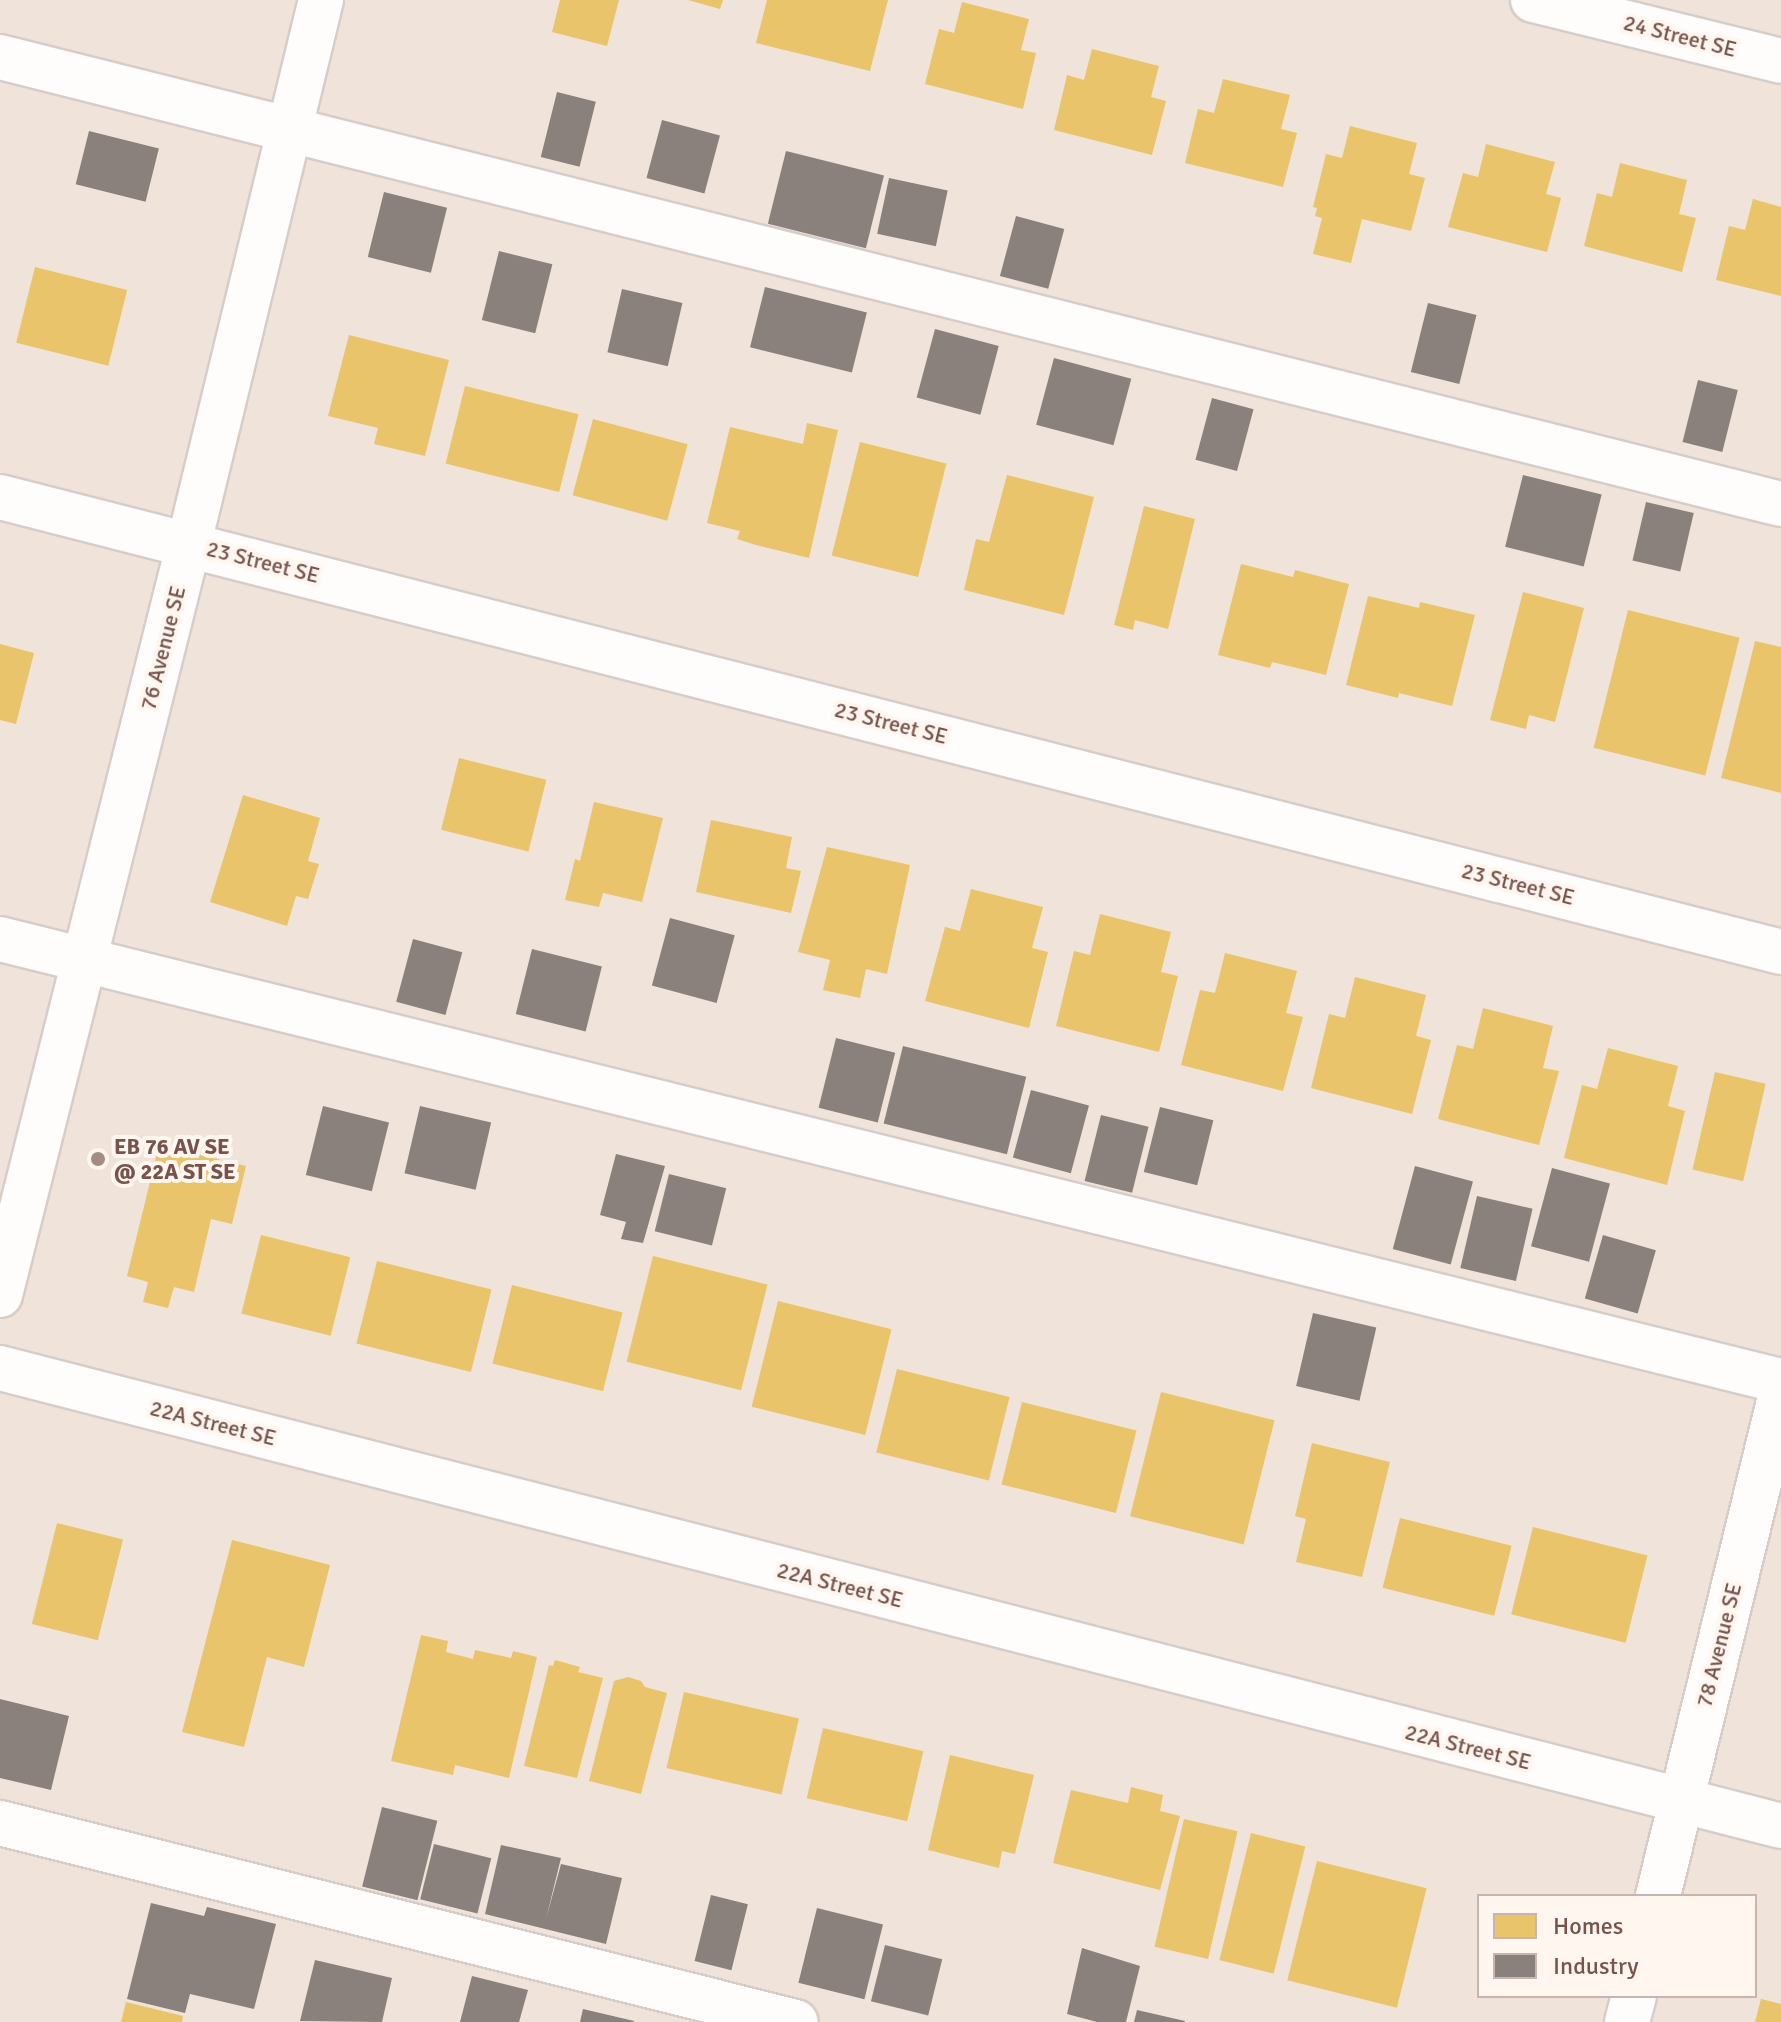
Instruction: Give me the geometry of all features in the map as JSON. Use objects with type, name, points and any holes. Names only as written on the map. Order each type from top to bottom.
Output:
[{"type":"street","name":"76 Avenue SE","points":[[0,1295],[189,543],[321,0]]},
{"type":"street","name":"24 Street SE","points":[[1533,0],[1781,61]]},
{"type":"street","points":[[0,57],[1781,504]]},
{"type":"street","name":"23 Street SE","points":[[0,497],[1781,952]]},
{"type":"street","points":[[0,939],[1781,1381]]},
{"type":"street","name":"22A Street SE","points":[[0,1368],[1781,1826]]},
{"type":"street","name":"78 Avenue SE","points":[[1658,1894],[1781,1393]]},
{"type":"street","points":[[0,1823],[796,2022]]},
{"type":"street","points":[[1627,2022],[1633,1998]]},
{"type":"shaded area","points":[[0,0],[1781,0],[1781,2022],[0,2022]]},
{"type":"building: Homes","points":[[560,0],[619,0],[607,46],[552,32]]},
{"type":"building: Homes","points":[[688,0],[723,0],[720,9]]},
{"type":"building: Homes","points":[[767,0],[888,0],[870,71],[756,43]]},
{"type":"building: Homes","points":[[962,2],[1029,19],[1021,50],[1036,53],[1023,109],[925,84],[939,29],[954,33]]},
{"type":"building: Homes","points":[[1092,49],[1159,66],[1151,97],[1166,101],[1152,155],[1054,130],[1067,75],[1084,80]]},
{"type":"building: Homes","points":[[1223,79],[1290,95],[1281,129],[1297,133],[1283,187],[1185,163],[1198,109],[1214,113]]},
{"type":"building: Homes","points":[[1350,126],[1417,143],[1409,174],[1425,178],[1411,231],[1362,219],[1351,263],[1313,254],[1322,218],[1315,216],[1317,208],[1313,207],[1326,154],[1342,158]]},
{"type":"building: Homes","points":[[1486,144],[1555,162],[1546,194],[1561,198],[1547,252],[1448,227],[1463,173],[1478,177]]},
{"type":"building: Homes","points":[[1620,163],[1687,180],[1679,214],[1696,218],[1682,272],[1584,246],[1597,193],[1612,197]]},
{"type":"building: Homes","points":[[1753,199],[1781,207],[1781,296],[1716,280],[1729,226],[1745,230]]},
{"type":"building: Homes","points":[[35,267],[127,290],[108,366],[16,343]]},
{"type":"building: Homes","points":[[349,335],[449,360],[425,456],[374,444],[378,428],[328,416]]},
{"type":"building: Homes","points":[[465,386],[579,414],[559,492],[446,464]]},
{"type":"building: Homes","points":[[593,419],[688,444],[667,521],[573,495]]},
{"type":"building: Homes","points":[[807,423],[838,430],[809,558],[737,539],[740,531],[707,523],[730,427],[803,444]]},
{"type":"building: Homes","points":[[860,442],[946,464],[918,577],[832,556]]},
{"type":"building: Homes","points":[[1007,475],[1094,497],[1064,615],[964,590],[976,539],[989,542]]},
{"type":"building: Homes","points":[[1144,506],[1195,519],[1168,629],[1135,620],[1133,630],[1114,625]]},
{"type":"building: Homes","points":[[1241,564],[1293,577],[1295,570],[1349,584],[1326,675],[1272,662],[1270,668],[1218,655]]},
{"type":"building: Homes","points":[[1523,592],[1584,608],[1555,722],[1529,715],[1526,729],[1490,720]]},
{"type":"building: Homes","points":[[1368,596],[1419,608],[1420,602],[1475,615],[1452,706],[1399,693],[1398,698],[1346,685]]},
{"type":"building: Homes","points":[[1628,610],[1740,638],[1705,776],[1594,748]]},
{"type":"building: Homes","points":[[1755,641],[1781,647],[1781,793],[1721,778]]},
{"type":"building: Homes","points":[[0,644],[34,653],[16,724],[0,720]]},
{"type":"building: Homes","points":[[459,758],[546,780],[528,852],[441,830]]},
{"type":"building: Homes","points":[[243,795],[320,818],[308,861],[319,864],[308,899],[296,896],[287,926],[210,902]]},
{"type":"building: Homes","points":[[594,802],[663,818],[642,902],[603,893],[599,907],[565,900],[575,859],[580,861]]},
{"type":"building: Homes","points":[[711,820],[792,837],[786,868],[801,871],[791,913],[696,892]]},
{"type":"building: Homes","points":[[827,847],[910,865],[887,974],[866,969],[860,998],[823,990],[830,960],[798,952]]},
{"type":"building: Homes","points":[[971,889],[1043,907],[1032,948],[1048,952],[1029,1028],[925,1001],[945,927],[960,931]]},
{"type":"building: Homes","points":[[1100,914],[1171,932],[1161,972],[1178,976],[1159,1052],[1056,1026],[1074,951],[1090,955]]},
{"type":"building: Homes","points":[[1225,953],[1297,971],[1286,1013],[1303,1017],[1283,1091],[1181,1065],[1200,990],[1215,993]]},
{"type":"building: Homes","points":[[1355,977],[1426,995],[1416,1036],[1431,1040],[1412,1114],[1311,1088],[1329,1014],[1345,1018]]},
{"type":"building: Homes","points":[[1483,1008],[1553,1026],[1543,1068],[1559,1071],[1539,1145],[1438,1119],[1457,1045],[1473,1049]]},
{"type":"building: Homes","points":[[1608,1048],[1678,1066],[1668,1106],[1685,1111],[1667,1185],[1564,1158],[1582,1085],[1597,1089]]},
{"type":"building: Homes","points":[[1715,1072],[1766,1084],[1743,1181],[1693,1169]]},
{"type":"building: Homes","points":[[159,1145],[246,1166],[232,1224],[211,1219],[194,1292],[174,1287],[168,1308],[143,1302],[148,1282],[127,1276]]},
{"type":"building: Homes","points":[[261,1235],[350,1257],[331,1336],[241,1314]]},
{"type":"building: Homes","points":[[653,1256],[767,1285],[741,1390],[627,1362]]},
{"type":"building: Homes","points":[[377,1261],[491,1290],[471,1372],[356,1343]]},
{"type":"building: Homes","points":[[512,1285],[623,1313],[603,1391],[492,1364]]},
{"type":"building: Homes","points":[[778,1301],[892,1329],[865,1435],[752,1407]]},
{"type":"building: Homes","points":[[897,1369],[1010,1397],[989,1481],[876,1452]]},
{"type":"building: Homes","points":[[1161,1392],[1275,1420],[1244,1545],[1130,1516]]},
{"type":"building: Homes","points":[[1022,1402],[1136,1431],[1116,1513],[1001,1484]]},
{"type":"building: Homes","points":[[1312,1443],[1390,1462],[1362,1577],[1296,1562],[1306,1519],[1295,1516]]},
{"type":"building: Homes","points":[[1400,1518],[1512,1546],[1494,1616],[1383,1588]]},
{"type":"building: Homes","points":[[57,1523],[123,1539],[98,1640],[32,1624]]},
{"type":"building: Homes","points":[[1533,1527],[1647,1556],[1626,1643],[1511,1614]]},
{"type":"building: Homes","points":[[232,1540],[330,1565],[304,1667],[267,1657],[244,1747],[182,1732]]},
{"type":"building: Homes","points":[[421,1635],[448,1641],[446,1652],[473,1659],[475,1650],[511,1658],[513,1651],[537,1657],[509,1778],[455,1765],[453,1775],[391,1761]]},
{"type":"building: Homes","points":[[555,1660],[580,1667],[578,1672],[603,1678],[577,1778],[524,1766],[549,1665],[553,1666]]},
{"type":"building: Homes","points":[[628,1677],[641,1681],[645,1687],[667,1693],[641,1794],[589,1781],[614,1681]]},
{"type":"building: Homes","points":[[684,1692],[799,1719],[781,1795],[666,1768]]},
{"type":"building: Homes","points":[[823,1728],[923,1751],[907,1821],[807,1798]]},
{"type":"building: Homes","points":[[950,1755],[1034,1775],[1015,1854],[1002,1851],[999,1868],[928,1850]]},
{"type":"building: Homes","points":[[1131,1787],[1163,1795],[1160,1811],[1180,1816],[1160,1890],[1053,1863],[1071,1790],[1128,1803]]},
{"type":"building: Homes","points":[[1184,1819],[1238,1831],[1208,1959],[1155,1947]]},
{"type":"building: Homes","points":[[1251,1833],[1305,1847],[1274,1974],[1219,1960]]},
{"type":"building: Homes","points":[[1317,1861],[1427,1888],[1397,2008],[1287,1980]]},
{"type":"building: Homes","points":[[1761,1999],[1781,2004],[1781,2022],[1755,2022]]},
{"type":"building: Homes","points":[[126,2002],[183,2016],[182,2022],[121,2022]]},
{"type":"building: Industry","points":[[557,92],[596,102],[580,167],[541,157]]},
{"type":"building: Industry","points":[[662,120],[720,136],[704,193],[646,178]]},
{"type":"building: Industry","points":[[89,131],[159,148],[146,202],[76,184]]},
{"type":"building: Industry","points":[[786,151],[884,175],[866,248],[768,224]]},
{"type":"building: Industry","points":[[889,178],[948,190],[936,246],[877,234]]},
{"type":"building: Industry","points":[[384,192],[447,208],[431,273],[368,257]]},
{"type":"building: Industry","points":[[1016,216],[1064,229],[1048,289],[1000,276]]},
{"type":"building: Industry","points":[[499,251],[552,264],[535,333],[482,320]]},
{"type":"building: Industry","points":[[765,287],[867,312],[852,373],[750,347]]},
{"type":"building: Industry","points":[[622,289],[682,303],[668,366],[607,352]]},
{"type":"building: Industry","points":[[1428,303],[1477,315],[1459,384],[1411,372]]},
{"type":"building: Industry","points":[[935,329],[999,346],[980,415],[917,398]]},
{"type":"building: Industry","points":[[1054,358],[1131,379],[1113,445],[1036,425]]},
{"type":"building: Industry","points":[[1698,380],[1738,390],[1722,452],[1683,442]]},
{"type":"building: Industry","points":[[1212,398],[1254,409],[1237,471],[1195,460]]},
{"type":"building: Industry","points":[[1523,475],[1602,495],[1584,566],[1505,547]]},
{"type":"building: Industry","points":[[1646,502],[1694,513],[1680,571],[1633,560]]},
{"type":"building: Industry","points":[[670,918],[735,935],[717,1003],[652,986]]},
{"type":"building: Industry","points":[[413,939],[462,952],[445,1015],[396,1002]]},
{"type":"building: Industry","points":[[532,949],[602,966],[586,1031],[516,1014]]},
{"type":"building: Industry","points":[[836,1038],[895,1053],[878,1123],[819,1108]]},
{"type":"building: Industry","points":[[903,1046],[1026,1077],[1007,1154],[884,1124]]},
{"type":"building: Industry","points":[[1031,1090],[1089,1106],[1071,1173],[1013,1158]]},
{"type":"building: Industry","points":[[323,1106],[389,1122],[372,1191],[306,1175]]},
{"type":"building: Industry","points":[[420,1106],[491,1122],[476,1190],[404,1173]]},
{"type":"building: Industry","points":[[1160,1107],[1213,1120],[1197,1185],[1144,1172]]},
{"type":"building: Industry","points":[[1101,1115],[1149,1127],[1132,1193],[1085,1181]]},
{"type":"building: Industry","points":[[616,1154],[665,1166],[643,1243],[621,1239],[626,1222],[600,1215]]},
{"type":"building: Industry","points":[[1415,1166],[1473,1182],[1451,1265],[1393,1249]]},
{"type":"building: Industry","points":[[1552,1168],[1610,1184],[1589,1262],[1531,1246]]},
{"type":"building: Industry","points":[[669,1174],[726,1188],[712,1246],[655,1231]]},
{"type":"building: Industry","points":[[1477,1196],[1533,1209],[1516,1281],[1460,1268]]},
{"type":"building: Industry","points":[[1603,1235],[1656,1250],[1638,1314],[1585,1298]]},
{"type":"building: Industry","points":[[1313,1313],[1376,1328],[1359,1401],[1296,1386]]},
{"type":"building: Industry","points":[[0,1699],[69,1716],[51,1790],[0,1778]]},
{"type":"building: Industry","points":[[382,1807],[437,1821],[417,1900],[362,1887]]},
{"type":"building: Industry","points":[[434,1844],[491,1858],[477,1914],[420,1899]]},
{"type":"building: Industry","points":[[501,1845],[561,1858],[546,1919],[561,1864],[622,1878],[606,1944],[485,1914]]},
{"type":"building: Industry","points":[[711,1895],[748,1904],[731,1970],[695,1961]]},
{"type":"building: Industry","points":[[151,1903],[204,1916],[207,1907],[276,1924],[254,2009],[190,1994],[185,2013],[127,1999]]},
{"type":"building: Industry","points":[[817,1908],[883,1924],[864,1999],[798,1983]]},
{"type":"building: Industry","points":[[885,1945],[942,1959],[928,2016],[871,2001]]},
{"type":"building: Industry","points":[[1082,1948],[1140,1966],[1126,2022],[1097,2022],[1067,2014]]},
{"type":"building: Industry","points":[[315,1960],[392,1978],[382,2022],[300,2021]]},
{"type":"building: Industry","points":[[472,1976],[528,1990],[519,2022],[460,2022]]},
{"type":"building: Industry","points":[[583,2009],[634,2021],[634,2022],[580,2022]]},
{"type":"building: Industry","points":[[1137,2010],[1185,2021],[1185,2022],[1134,2022]]},
{"type":"place","name":"EB 76 AV SE @ 22A ST SE","points":[[98,1159]]}]
